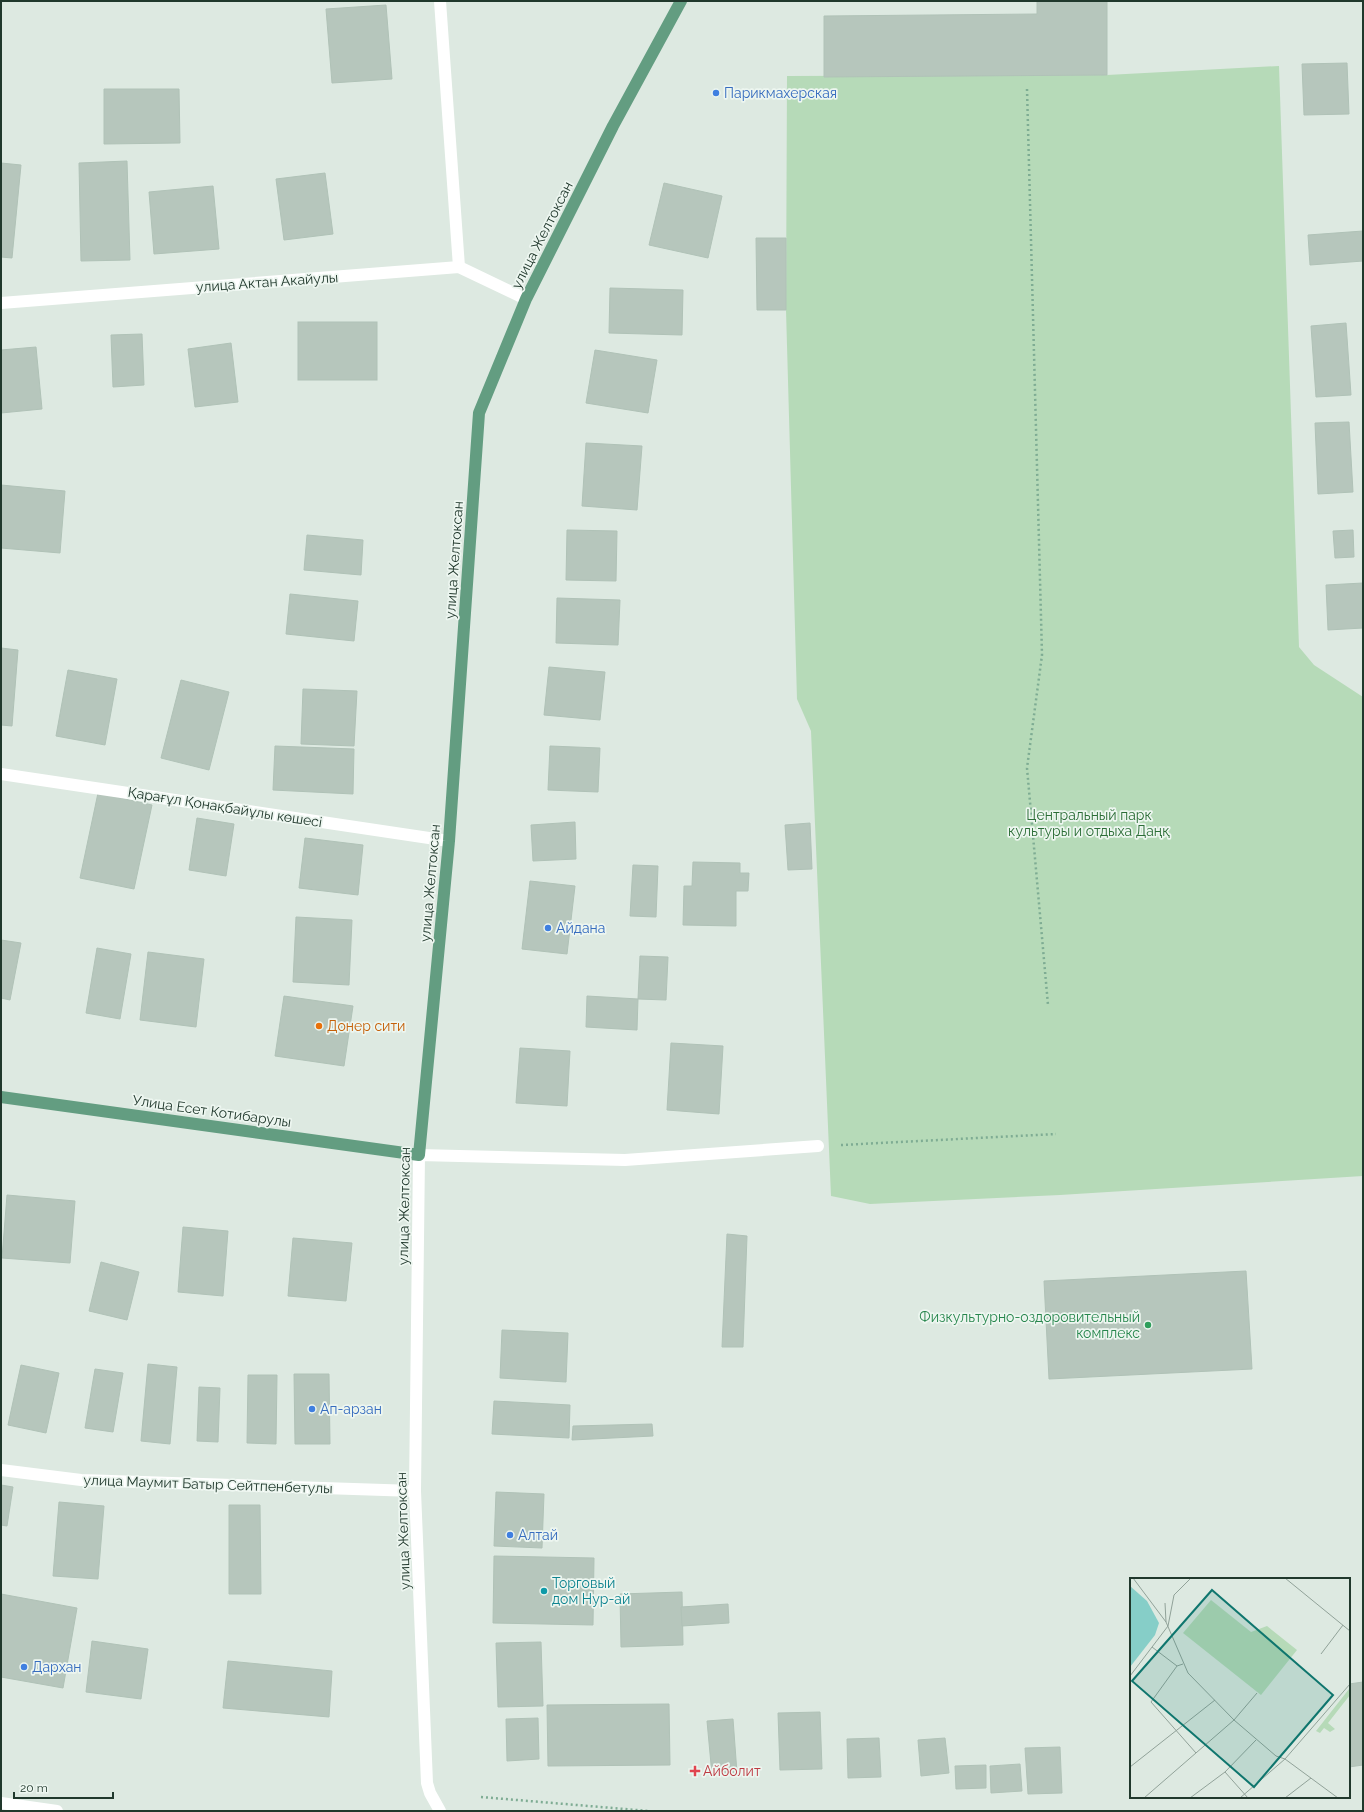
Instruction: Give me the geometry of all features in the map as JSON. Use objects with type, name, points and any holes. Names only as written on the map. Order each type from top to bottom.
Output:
[{"type":"main road","name":"улица Желтоксан","points":[[419,1155],[449,841],[479,413],[526,299],[614,126],[681,1]]},
{"type":"main road","name":"Улица Есет Котибарулы","points":[[1,1097],[419,1155]]},
{"type":"street","points":[[440,1],[459,267],[526,299]]},
{"type":"street","name":"улица Актан Акайулы","points":[[1,303],[459,267]]},
{"type":"street","name":"Қарағұл Қонақбайұлы көшесі","points":[[1,774],[449,841]]},
{"type":"street","points":[[419,1155],[625,1160],[818,1146]]},
{"type":"street","name":"улица Желтоксан","points":[[419,1155],[415,1491],[427,1783],[430,1793],[440,1811]]},
{"type":"street","name":"улица Маумит Батыр Сейтпенбетулы","points":[[1,1470],[81,1480],[415,1491]]},
{"type":"street","points":[[1,1803],[57,1811]]},
{"type":"path","points":[[1027,89],[1042,655],[1027,768],[1048,1005]]},
{"type":"path","points":[[818,1146],[1056,1134]]},
{"type":"path","points":[[481,1797],[648,1811]]},
{"type":"green space","name":"Центральный парк культуры и отдыха Даңқ","points":[[1279,66],[1299,647],[1314,665],[1363,697],[1363,1176],[1060,1195],[870,1204],[831,1196],[811,731],[797,699],[786,310],[787,76],[1107,75]]},
{"type":"building","points":[[1037,1],[1107,1],[1107,75],[824,77],[824,16],[1037,14]]},
{"type":"building","points":[[386,5],[392,79],[332,83],[326,9]]},
{"type":"building","points":[[1347,63],[1349,114],[1304,115],[1302,64]]},
{"type":"building","points":[[104,89],[179,89],[180,143],[104,144]]},
{"type":"building","points":[[127,161],[130,260],[81,261],[79,163]]},
{"type":"building","points":[[1,163],[21,165],[12,258],[1,257]]},
{"type":"building","points":[[325,173],[333,234],[284,240],[276,179]]},
{"type":"building","points":[[664,183],[722,196],[708,258],[649,245]]},
{"type":"building","points":[[213,186],[219,249],[154,254],[149,192]]},
{"type":"building","points":[[1363,231],[1363,261],[1310,265],[1308,235]]},
{"type":"building","points":[[756,238],[786,238],[786,310],[757,310]]},
{"type":"building","points":[[610,288],[683,290],[682,335],[609,333]]},
{"type":"building","points":[[298,322],[377,322],[377,380],[298,380]]},
{"type":"building","points":[[1346,323],[1351,395],[1316,397],[1311,326]]},
{"type":"building","points":[[142,334],[144,385],[113,387],[111,335]]},
{"type":"building","points":[[231,343],[238,402],[195,407],[188,349]]},
{"type":"building","points":[[36,347],[42,409],[1,413],[1,350]]},
{"type":"building","points":[[595,350],[657,360],[648,413],[586,403]]},
{"type":"building","points":[[1349,422],[1353,492],[1318,494],[1315,423]]},
{"type":"building","points":[[586,443],[642,446],[637,510],[582,506]]},
{"type":"building","points":[[1,485],[65,491],[60,553],[1,548]]},
{"type":"building","points":[[567,530],[617,531],[616,581],[566,580]]},
{"type":"building","points":[[1353,530],[1354,557],[1335,558],[1333,531]]},
{"type":"building","points":[[307,535],[363,540],[361,575],[304,570]]},
{"type":"building","points":[[1363,583],[1363,628],[1328,630],[1326,585]]},
{"type":"building","points":[[290,594],[358,601],[354,641],[286,634]]},
{"type":"building","points":[[557,598],[620,600],[618,645],[556,643]]},
{"type":"building","points":[[1,648],[18,650],[12,726],[1,725]]},
{"type":"building","points":[[549,667],[605,672],[600,720],[544,715]]},
{"type":"building","points":[[68,670],[117,679],[105,745],[56,736]]},
{"type":"building","points":[[181,680],[229,692],[209,770],[161,758]]},
{"type":"building","points":[[303,689],[357,691],[354,746],[301,744]]},
{"type":"building","points":[[275,746],[354,749],[353,794],[273,790]]},
{"type":"building","points":[[550,746],[600,748],[598,792],[548,790]]},
{"type":"building","points":[[98,793],[152,805],[134,889],[80,878]]},
{"type":"building","points":[[197,818],[234,824],[226,876],[189,870]]},
{"type":"building","points":[[575,822],[576,859],[533,861],[531,825]]},
{"type":"building","points":[[810,823],[812,869],[788,870],[785,825]]},
{"type":"building","points":[[305,838],[363,845],[358,895],[299,888]]},
{"type":"building","points":[[693,862],[740,863],[740,873],[749,873],[748,891],[736,891],[736,926],[683,925],[684,886],[692,886]]},
{"type":"building","points":[[633,865],[658,866],[656,917],[630,916]]},
{"type":"building","points":[[530,881],[575,886],[567,954],[522,949]]},
{"type":"building","points":[[296,917],[352,920],[349,985],[293,982]]},
{"type":"building","points":[[1,940],[21,943],[10,1000],[1,998]]},
{"type":"building","points":[[97,948],[131,954],[120,1019],[86,1013]]},
{"type":"building","points":[[148,952],[204,959],[196,1027],[140,1020]]},
{"type":"building","points":[[640,956],[668,957],[666,1000],[638,999]]},
{"type":"building","points":[[284,996],[353,1006],[344,1066],[275,1056]]},
{"type":"building","points":[[587,996],[638,999],[637,1030],[586,1027]]},
{"type":"building","points":[[671,1043],[723,1046],[719,1114],[667,1110]]},
{"type":"building","points":[[520,1048],[570,1051],[567,1106],[516,1103]]},
{"type":"building","points":[[7,1195],[75,1201],[70,1263],[2,1258]]},
{"type":"building","points":[[183,1227],[228,1231],[223,1296],[178,1292]]},
{"type":"building","points":[[727,1234],[747,1236],[743,1347],[722,1347]]},
{"type":"building","points":[[293,1238],[352,1243],[346,1301],[288,1296]]},
{"type":"building","points":[[101,1262],[139,1272],[127,1320],[89,1311]]},
{"type":"building","name":"Физкультурно-оздоровительный комплекс","points":[[1246,1271],[1252,1369],[1049,1379],[1044,1281]]},
{"type":"building","points":[[502,1330],[568,1333],[566,1382],[500,1378]]},
{"type":"building","points":[[148,1364],[177,1367],[170,1444],[141,1441]]},
{"type":"building","points":[[21,1365],[59,1373],[46,1433],[8,1425]]},
{"type":"building","points":[[95,1369],[123,1373],[113,1432],[85,1428]]},
{"type":"building","name":"Ап-арзан","points":[[294,1374],[329,1374],[330,1444],[295,1444]]},
{"type":"building","points":[[248,1375],[277,1375],[276,1444],[247,1443]]},
{"type":"building","points":[[199,1387],[220,1388],[218,1442],[197,1441]]},
{"type":"building","points":[[494,1401],[570,1405],[569,1438],[492,1434]]},
{"type":"building","points":[[652,1424],[653,1436],[572,1440],[573,1426]]},
{"type":"building","points":[[1,1485],[13,1487],[7,1526],[1,1525]]},
{"type":"building","points":[[496,1492],[544,1494],[542,1548],[494,1546]]},
{"type":"building","points":[[59,1502],[104,1506],[98,1579],[53,1576]]},
{"type":"building","points":[[229,1505],[260,1505],[261,1594],[229,1594]]},
{"type":"building","name":"Торговый дом Нур-ай","points":[[494,1556],[594,1558],[593,1625],[493,1623]]},
{"type":"building","points":[[682,1592],[683,1645],[621,1647],[620,1594]]},
{"type":"building","points":[[1,1594],[77,1608],[63,1688],[1,1677]]},
{"type":"building","points":[[728,1604],[729,1623],[682,1626],[681,1607]]},
{"type":"building","points":[[92,1641],[148,1649],[141,1699],[86,1692]]},
{"type":"building","points":[[541,1642],[543,1706],[498,1707],[496,1643]]},
{"type":"building","points":[[228,1661],[332,1671],[329,1717],[223,1708]]},
{"type":"building","points":[[1363,1682],[1363,1765],[1350,1767],[1350,1684]]},
{"type":"building","points":[[669,1704],[670,1765],[548,1766],[547,1705]]},
{"type":"building","points":[[820,1712],[822,1769],[780,1770],[778,1713]]},
{"type":"building","points":[[538,1718],[539,1759],[507,1761],[506,1719]]},
{"type":"building","points":[[733,1719],[737,1773],[712,1775],[707,1721]]},
{"type":"building","points":[[879,1738],[881,1777],[848,1778],[847,1739]]},
{"type":"building","points":[[945,1738],[949,1773],[921,1776],[918,1740]]},
{"type":"building","points":[[1060,1747],[1062,1793],[1028,1794],[1025,1748]]},
{"type":"building","points":[[1020,1764],[1022,1791],[991,1793],[990,1766]]},
{"type":"building","points":[[986,1765],[986,1788],[956,1789],[955,1766]]},
{"type":"place","name":"Парикмахерская","points":[[716,93]]},
{"type":"place","name":"Айдана","points":[[548,928]]},
{"type":"place","name":"Донер сити","points":[[319,1026]]},
{"type":"place","name":"Физкультурно-оздоровительный комплекс","points":[[1148,1325]]},
{"type":"place","name":"Ап-арзан","points":[[312,1409]]},
{"type":"place","name":"Алтай","points":[[510,1535]]},
{"type":"place","name":"Торговый дом Нур-ай","points":[[544,1591]]},
{"type":"place","name":"Дархан","points":[[24,1667]]},
{"type":"place","name":"Айболит","points":[[695,1771]]}]
